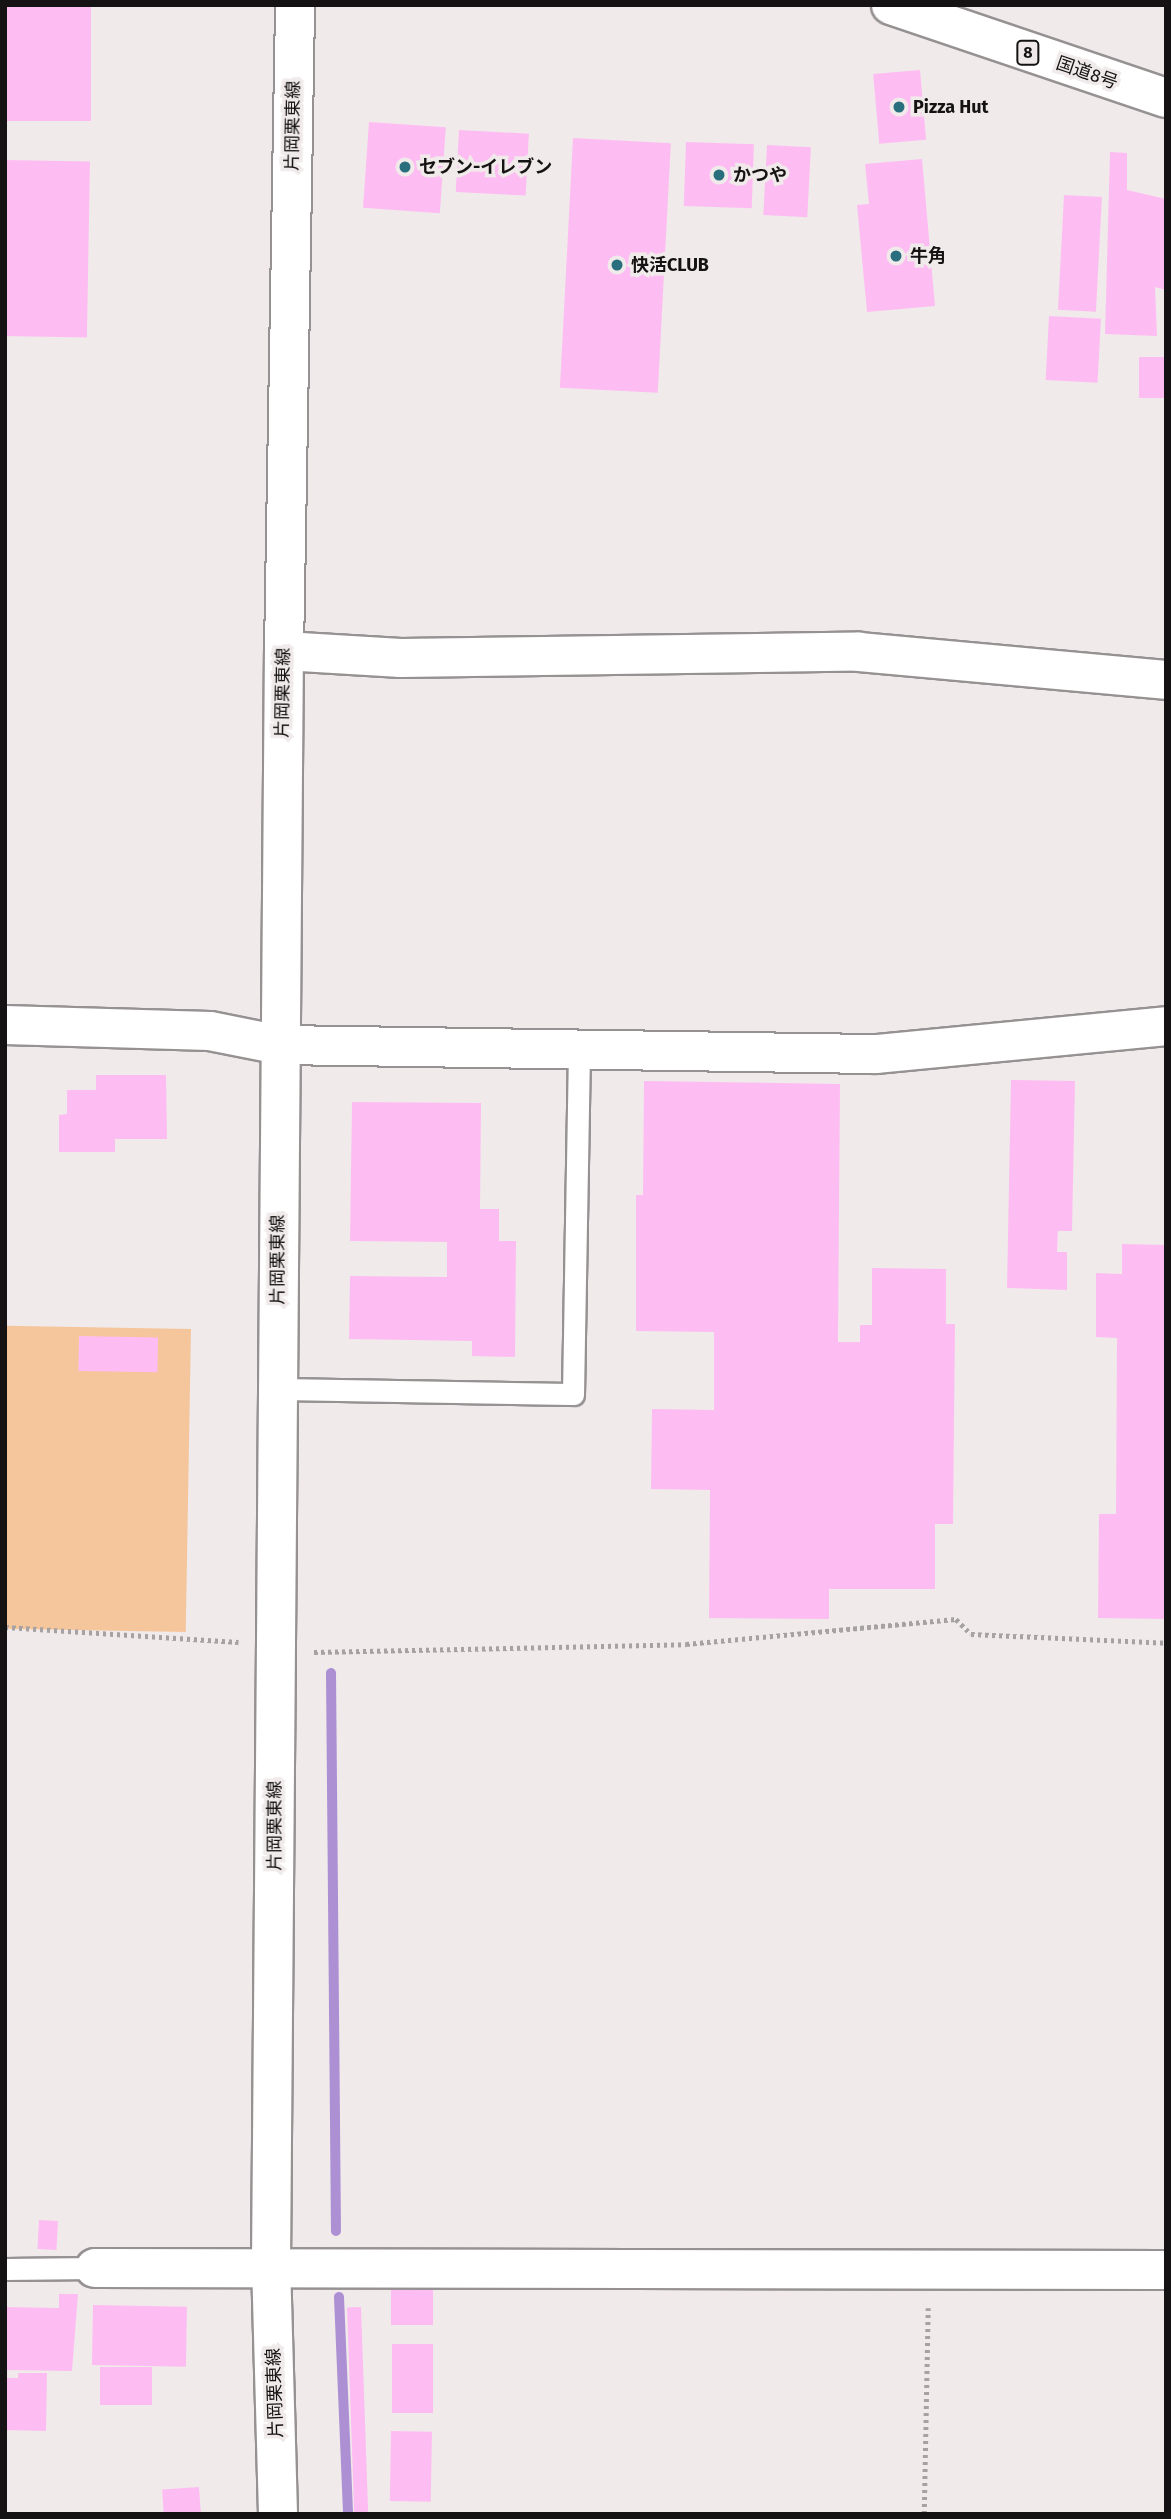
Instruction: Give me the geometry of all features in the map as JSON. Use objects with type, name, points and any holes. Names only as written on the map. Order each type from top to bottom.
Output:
[{"type":"main road","name":"片岡栗東線","points":[[278,2514],[271,2265],[284,651],[295,5]]},
{"type":"main road","name":"国道8号","points":[[891,5],[1166,98]]},
{"type":"main road","points":[[284,651],[401,658],[859,652],[1166,680]]},
{"type":"main road","points":[[5,1025],[210,1031],[280,1045],[876,1054],[1166,1026]]},
{"type":"main road","points":[[95,2268],[271,2265],[1166,2270]]},
{"type":"lane","points":[[278,1388],[573,1394],[579,1050]]},
{"type":"lane","points":[[5,2269],[95,2268]]},
{"type":"path","points":[[5,1627],[276,1645],[315,1652],[686,1644],[956,1619],[971,1634],[1166,1643]]},
{"type":"path","points":[[924,2514],[929,2268]]},
{"type":"shaded area","points":[[5,1326],[191,1329],[186,1632],[5,1629]]},
{"type":"building","points":[[5,5],[91,5],[91,121],[5,121]]},
{"type":"building","name":"Pizza Hut","points":[[920,70],[926,140],[879,144],[873,74]]},
{"type":"building","name":"セブン-イレブン","points":[[369,122],[446,127],[440,213],[363,208]]},
{"type":"building","points":[[459,130],[529,134],[526,196],[456,192]]},
{"type":"building","name":"快活CLUB","points":[[573,138],[671,143],[658,393],[560,388]]},
{"type":"building","name":"かつや","points":[[686,142],[754,144],[752,208],[684,206]]},
{"type":"building","points":[[767,145],[811,147],[807,217],[763,215]]},
{"type":"building","points":[[1110,152],[1127,153],[1127,190],[1166,199],[1166,290],[1155,287],[1157,336],[1105,334]]},
{"type":"building","name":"牛角","points":[[922,159],[935,306],[867,312],[857,205],[869,204],[865,164]]},
{"type":"building","points":[[5,160],[90,161],[87,337],[5,336]]},
{"type":"building","points":[[1064,195],[1102,197],[1096,312],[1058,310]]},
{"type":"building","points":[[1049,316],[1101,319],[1098,383],[1046,380]]},
{"type":"building","points":[[1139,357],[1166,357],[1166,398],[1139,398]]},
{"type":"building","points":[[96,1075],[166,1075],[167,1139],[115,1139],[115,1152],[59,1152],[59,1115],[67,1114],[67,1090],[96,1090]]},
{"type":"building","points":[[1011,1080],[1075,1081],[1072,1231],[1058,1231],[1057,1252],[1067,1252],[1067,1290],[1007,1288]]},
{"type":"building","points":[[644,1081],[840,1084],[838,1342],[860,1342],[860,1325],[872,1325],[872,1268],[946,1269],[946,1324],[955,1324],[953,1524],[935,1524],[935,1589],[829,1589],[829,1619],[709,1618],[710,1490],[651,1489],[652,1409],[714,1410],[714,1332],[636,1331],[636,1195],[643,1195]]},
{"type":"building","points":[[352,1102],[481,1103],[480,1209],[499,1209],[499,1241],[516,1241],[515,1357],[472,1356],[472,1341],[349,1339],[350,1276],[447,1277],[447,1242],[350,1241]]},
{"type":"building","points":[[1122,1244],[1166,1245],[1166,1619],[1098,1618],[1099,1514],[1116,1514],[1117,1338],[1096,1337],[1096,1273],[1122,1274]]},
{"type":"building","points":[[79,1336],[158,1337],[157,1372],[78,1371]]},
{"type":"building","points":[[39,2220],[58,2221],[56,2250],[37,2249]]},
{"type":"building","points":[[391,2290],[433,2290],[433,2325],[391,2325]]},
{"type":"building","points":[[59,2294],[78,2294],[72,2371],[5,2370],[5,2307],[59,2308]]},
{"type":"building","points":[[93,2305],[187,2307],[186,2367],[92,2365]]},
{"type":"building","points":[[347,2307],[361,2307],[368,2514],[354,2514]]},
{"type":"building","points":[[392,2344],[433,2344],[433,2413],[392,2413]]},
{"type":"building","points":[[100,2367],[152,2367],[152,2405],[100,2405]]},
{"type":"building","points":[[18,2373],[47,2373],[46,2431],[5,2430],[5,2378],[18,2378]]},
{"type":"building","points":[[391,2431],[432,2432],[431,2502],[390,2501]]},
{"type":"building","points":[[199,2487],[201,2514],[164,2514],[162,2490]]},
{"type":"waterway","points":[[331,1673],[336,2231]]},
{"type":"waterway","points":[[339,2297],[348,2514]]},
{"type":"place","name":"Pizza Hut","points":[[899,107]]},
{"type":"place","name":"セブン-イレブン","points":[[405,167]]},
{"type":"place","name":"かつや","points":[[719,175]]},
{"type":"place","name":"牛角","points":[[896,256]]},
{"type":"place","name":"快活CLUB","points":[[617,265]]}]
